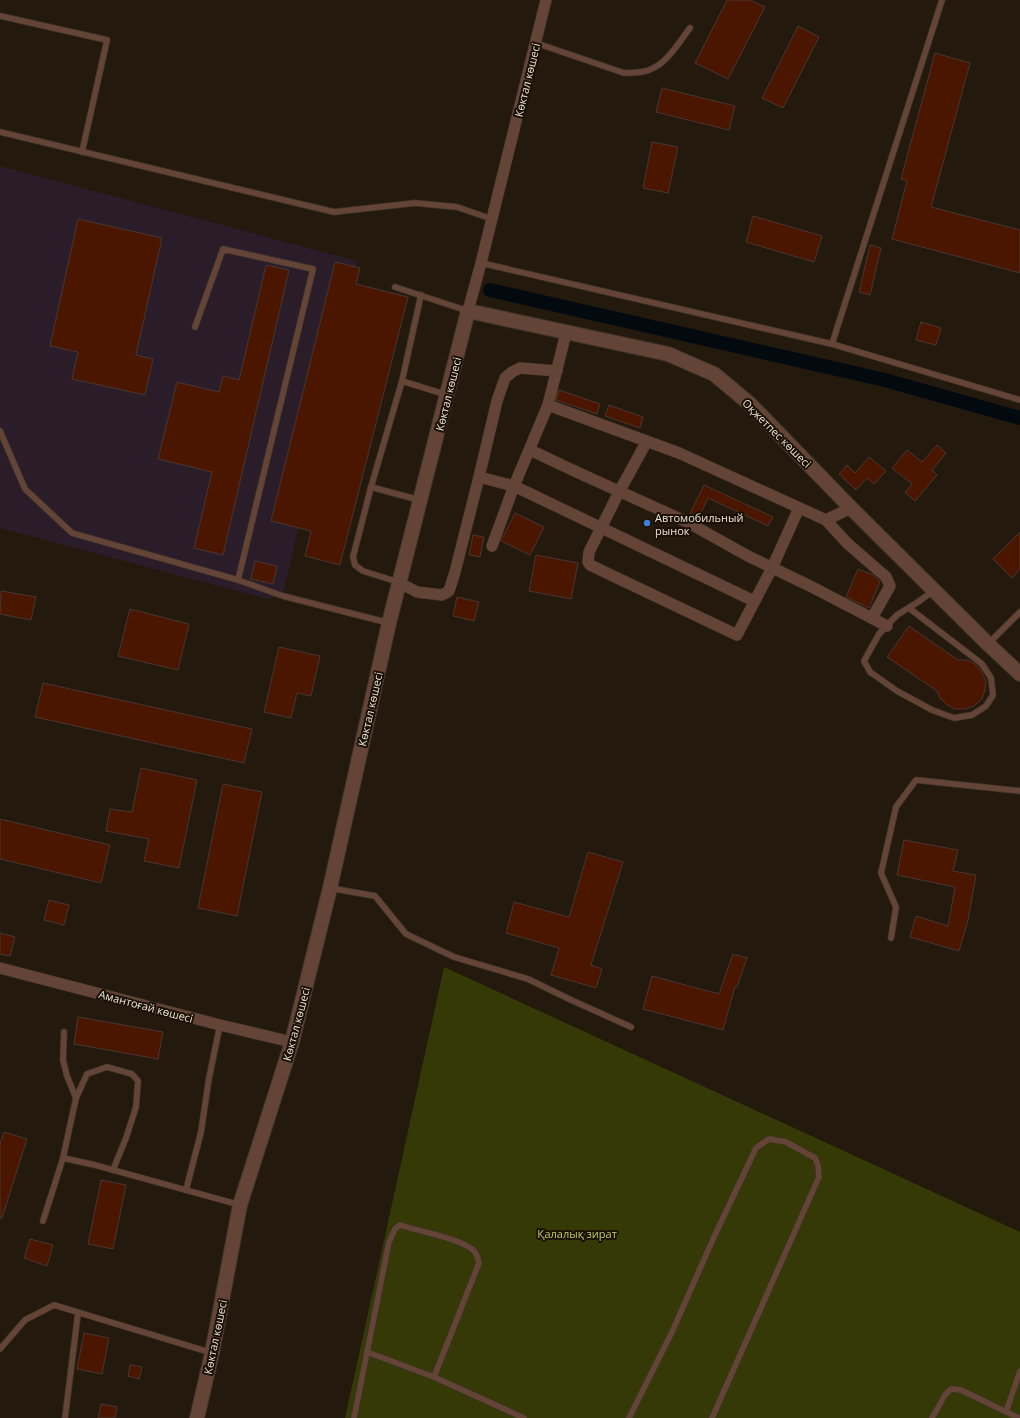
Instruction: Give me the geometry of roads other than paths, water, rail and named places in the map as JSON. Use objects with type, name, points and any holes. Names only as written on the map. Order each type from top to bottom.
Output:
[{"type":"street","name":"Көктал көшесі","points":[[197,1418],[212,1353],[240,1205],[292,1042],[330,888],[389,623],[481,263],[546,0]]},
{"type":"street","name":"Оқжетпес көшесі","points":[[468,311],[668,354],[714,374],[750,404],[851,508],[1020,674]]},
{"type":"street","points":[[492,546],[514,486],[548,405],[566,333]]},
{"type":"street","points":[[400,583],[417,592],[442,595],[449,591],[479,478],[497,401],[505,378],[520,368],[557,371]]},
{"type":"street","points":[[548,405],[679,453],[826,520],[847,543],[886,577],[890,586],[872,618]]},
{"type":"street","points":[[647,441],[589,552],[588,562],[596,568],[737,634],[772,568],[799,508]]},
{"type":"street","points":[[530,450],[687,522],[748,556],[887,626]]},
{"type":"street","points":[[479,478],[514,486],[754,601]]},
{"type":"street","points":[[826,520],[851,508]]},
{"type":"street","name":"Амантоғай көшесі","points":[[0,968],[220,1025],[292,1042]]},
{"type":"lane","points":[[832,344],[942,0]]},
{"type":"lane","points":[[0,16],[107,40],[82,152]]},
{"type":"lane","points":[[536,43],[624,74],[650,70],[663,62],[690,28]]},
{"type":"lane","points":[[0,132],[334,212],[415,203],[458,207],[492,219]]},
{"type":"lane","points":[[195,327],[223,249],[313,269],[238,580]]},
{"type":"lane","points":[[481,263],[832,344],[1020,400]]},
{"type":"lane","points":[[395,287],[468,311]]},
{"type":"lane","points":[[400,583],[363,571],[355,565],[353,557],[371,487],[402,381],[421,295]]},
{"type":"lane","points":[[402,381],[447,395]]},
{"type":"lane","points":[[0,431],[25,489],[72,533],[238,580],[283,596],[389,623]]},
{"type":"lane","points":[[371,487],[421,501]]},
{"type":"lane","points":[[909,608],[982,664],[991,678],[993,695],[986,706],[972,715],[954,718],[932,710],[897,691],[870,672],[864,661],[879,634],[896,615],[909,608],[934,590]]},
{"type":"lane","points":[[988,644],[1020,612]]},
{"type":"lane","points":[[891,938],[896,907],[881,873],[896,807],[916,780],[1020,791]]},
{"type":"lane","points":[[330,888],[375,896],[406,934],[454,957],[528,979],[632,1027]]},
{"type":"lane","points":[[186,1190],[201,1132],[209,1078],[220,1025]]},
{"type":"lane","points":[[64,1032],[63,1060],[67,1076],[76,1098]]},
{"type":"lane","points":[[43,1221],[64,1158],[76,1098],[87,1074],[107,1068],[132,1074],[138,1081],[136,1107],[126,1138],[112,1170]]},
{"type":"lane","points":[[629,1418],[672,1332],[714,1237],[756,1148],[769,1139],[786,1142],[815,1158],[818,1165],[819,1177],[712,1418]]},
{"type":"lane","points":[[64,1158],[240,1205]]},
{"type":"lane","points":[[354,1418],[390,1242],[395,1229],[400,1225],[453,1240],[473,1249],[479,1263],[434,1377]]},
{"type":"lane","points":[[0,1349],[25,1320],[54,1305],[212,1353]]},
{"type":"lane","points":[[65,1418],[78,1313]]},
{"type":"lane","points":[[367,1352],[434,1377],[524,1418]]},
{"type":"lane","points":[[1006,1412],[1020,1372]]},
{"type":"lane","points":[[932,1418],[950,1389],[961,1390],[1019,1418]]},
{"type":"waterway","points":[[490,290],[885,380],[1020,418]]},
{"type":"place","name":"Автомобильный рынок","points":[[647,523]]},
{"type":"park label","name":"Қалалық зират","points":[[577,1233]]}]
